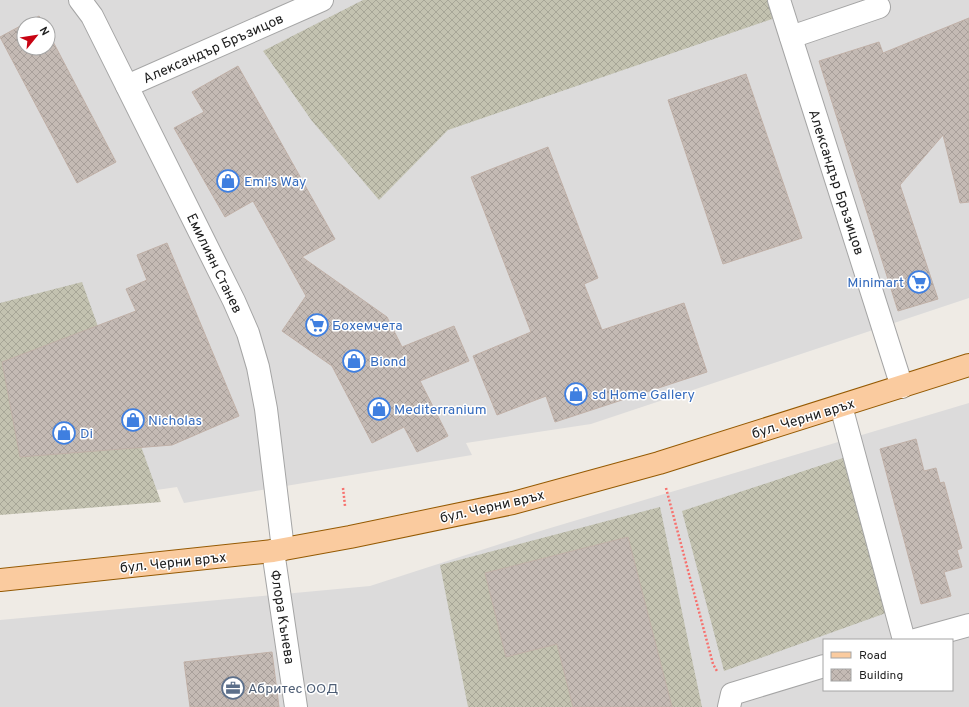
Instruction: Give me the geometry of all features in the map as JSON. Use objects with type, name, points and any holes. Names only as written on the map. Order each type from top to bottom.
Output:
[{"type":"main road","name":"бул. Черни връх","points":[[0,580],[278,550],[350,538],[513,503],[659,463],[969,365]]},
{"type":"street","name":"Емилиян Станев","points":[[80,0],[92,16],[234,301],[248,334],[258,367],[266,409],[278,550]]},
{"type":"street","name":"Александър Бръзицов","points":[[127,86],[322,0]]},
{"type":"street","name":"Александър Бръзицов","points":[[779,0],[902,387]]},
{"type":"street","points":[[791,37],[878,7]]},
{"type":"street","points":[[841,406],[904,639]]},
{"type":"street","name":"Флора Кънева","points":[[278,550],[296,707]]},
{"type":"street","points":[[919,639],[969,625]]},
{"type":"street","points":[[730,700],[823,666]]},
{"type":"path","points":[[665,484],[713,664],[730,700]]},
{"type":"path","points":[[343,488],[345,506]]},
{"type":"shaded area","points":[[0,0],[969,0],[969,298],[591,424],[466,443],[472,455],[184,503],[177,487],[101,498],[0,504]]},
{"type":"shaded area","points":[[363,0],[770,0],[775,18],[448,130],[379,200],[312,121],[263,51]]},
{"type":"shaded area","points":[[82,282],[161,502],[0,515],[0,303]]},
{"type":"shaded area","points":[[969,403],[969,707],[0,707],[0,620],[370,586],[537,532]]},
{"type":"shaded area","points":[[846,457],[886,613],[724,671],[682,511]]},
{"type":"shaded area","points":[[660,507],[702,707],[468,707],[440,565]]},
{"type":"building","points":[[969,18],[969,202],[960,203],[943,135],[900,185],[938,299],[898,311],[819,61],[879,42],[883,53]]},
{"type":"building","points":[[16,28],[16,56],[56,56],[56,47],[116,162],[77,183],[0,37]]},
{"type":"building","points":[[238,66],[335,239],[302,257],[387,317],[402,347],[454,326],[469,361],[420,381],[448,436],[417,452],[404,427],[372,443],[332,366],[282,331],[306,296],[253,201],[225,217],[174,128],[204,112],[192,92]]},
{"type":"building","points":[[746,74],[802,238],[723,264],[668,100]]},
{"type":"building","points":[[548,147],[598,278],[584,284],[602,330],[684,303],[707,372],[555,422],[546,396],[497,415],[473,356],[531,332],[471,177]]},
{"type":"building","points":[[167,243],[239,416],[172,445],[20,457],[2,362],[136,311],[126,289],[147,280],[137,255]]},
{"type":"building","points":[[916,439],[924,471],[936,468],[940,483],[944,482],[962,548],[957,550],[962,567],[944,572],[951,596],[921,604],[880,449]]},
{"type":"building","points":[[628,537],[672,707],[573,707],[557,644],[506,657],[485,573]]},
{"type":"building","points":[[272,652],[279,707],[190,707],[184,662]]},
{"type":"place","name":"Emi's Way","points":[[228,181]]},
{"type":"place","name":"Minimart","points":[[919,282]]},
{"type":"place","name":"Бохемчета","points":[[317,325]]},
{"type":"place","name":"Biond","points":[[354,361]]},
{"type":"place","name":"sd Home Gallery","points":[[576,394]]},
{"type":"place","name":"Mediterranium","points":[[379,409]]},
{"type":"place","name":"Nicholas","points":[[133,420]]},
{"type":"place","name":"Di","points":[[64,433]]},
{"type":"place","name":"Абритес ООД","points":[[233,688]]}]
